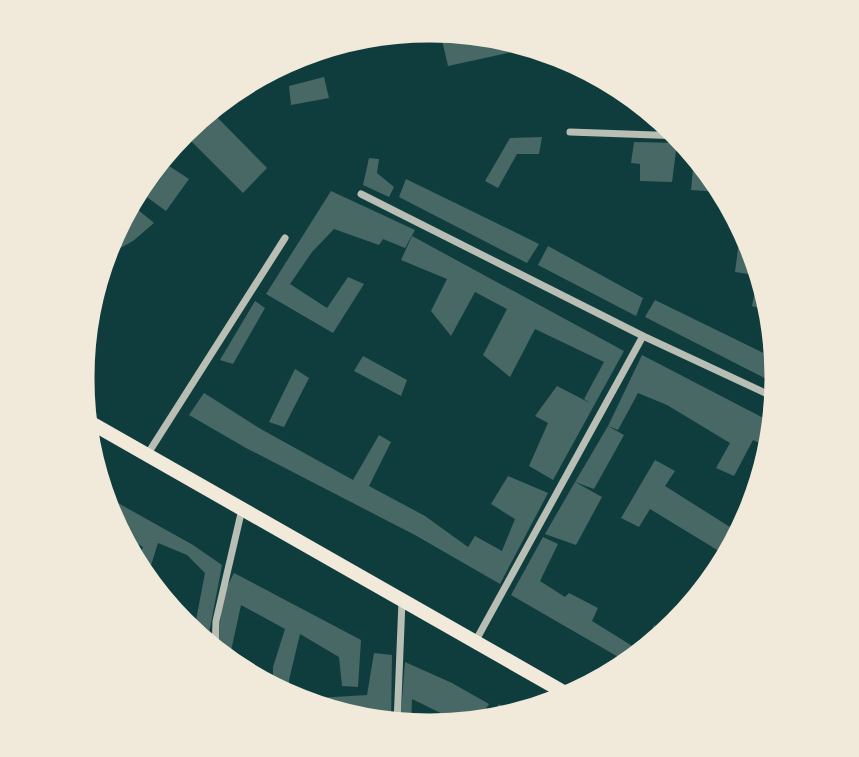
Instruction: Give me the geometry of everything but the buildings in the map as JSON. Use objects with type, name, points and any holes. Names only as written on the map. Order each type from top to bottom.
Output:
[{"type":"main road","points":[[92,424],[563,692]]},
{"type":"street","points":[[570,132],[667,135]]},
{"type":"street","points":[[361,194],[769,395]]},
{"type":"street","points":[[146,455],[285,238]]},
{"type":"street","points":[[475,642],[643,335]]},
{"type":"street","points":[[215,642],[216,621],[242,509]]},
{"type":"street","points":[[397,717],[402,600]]}]
